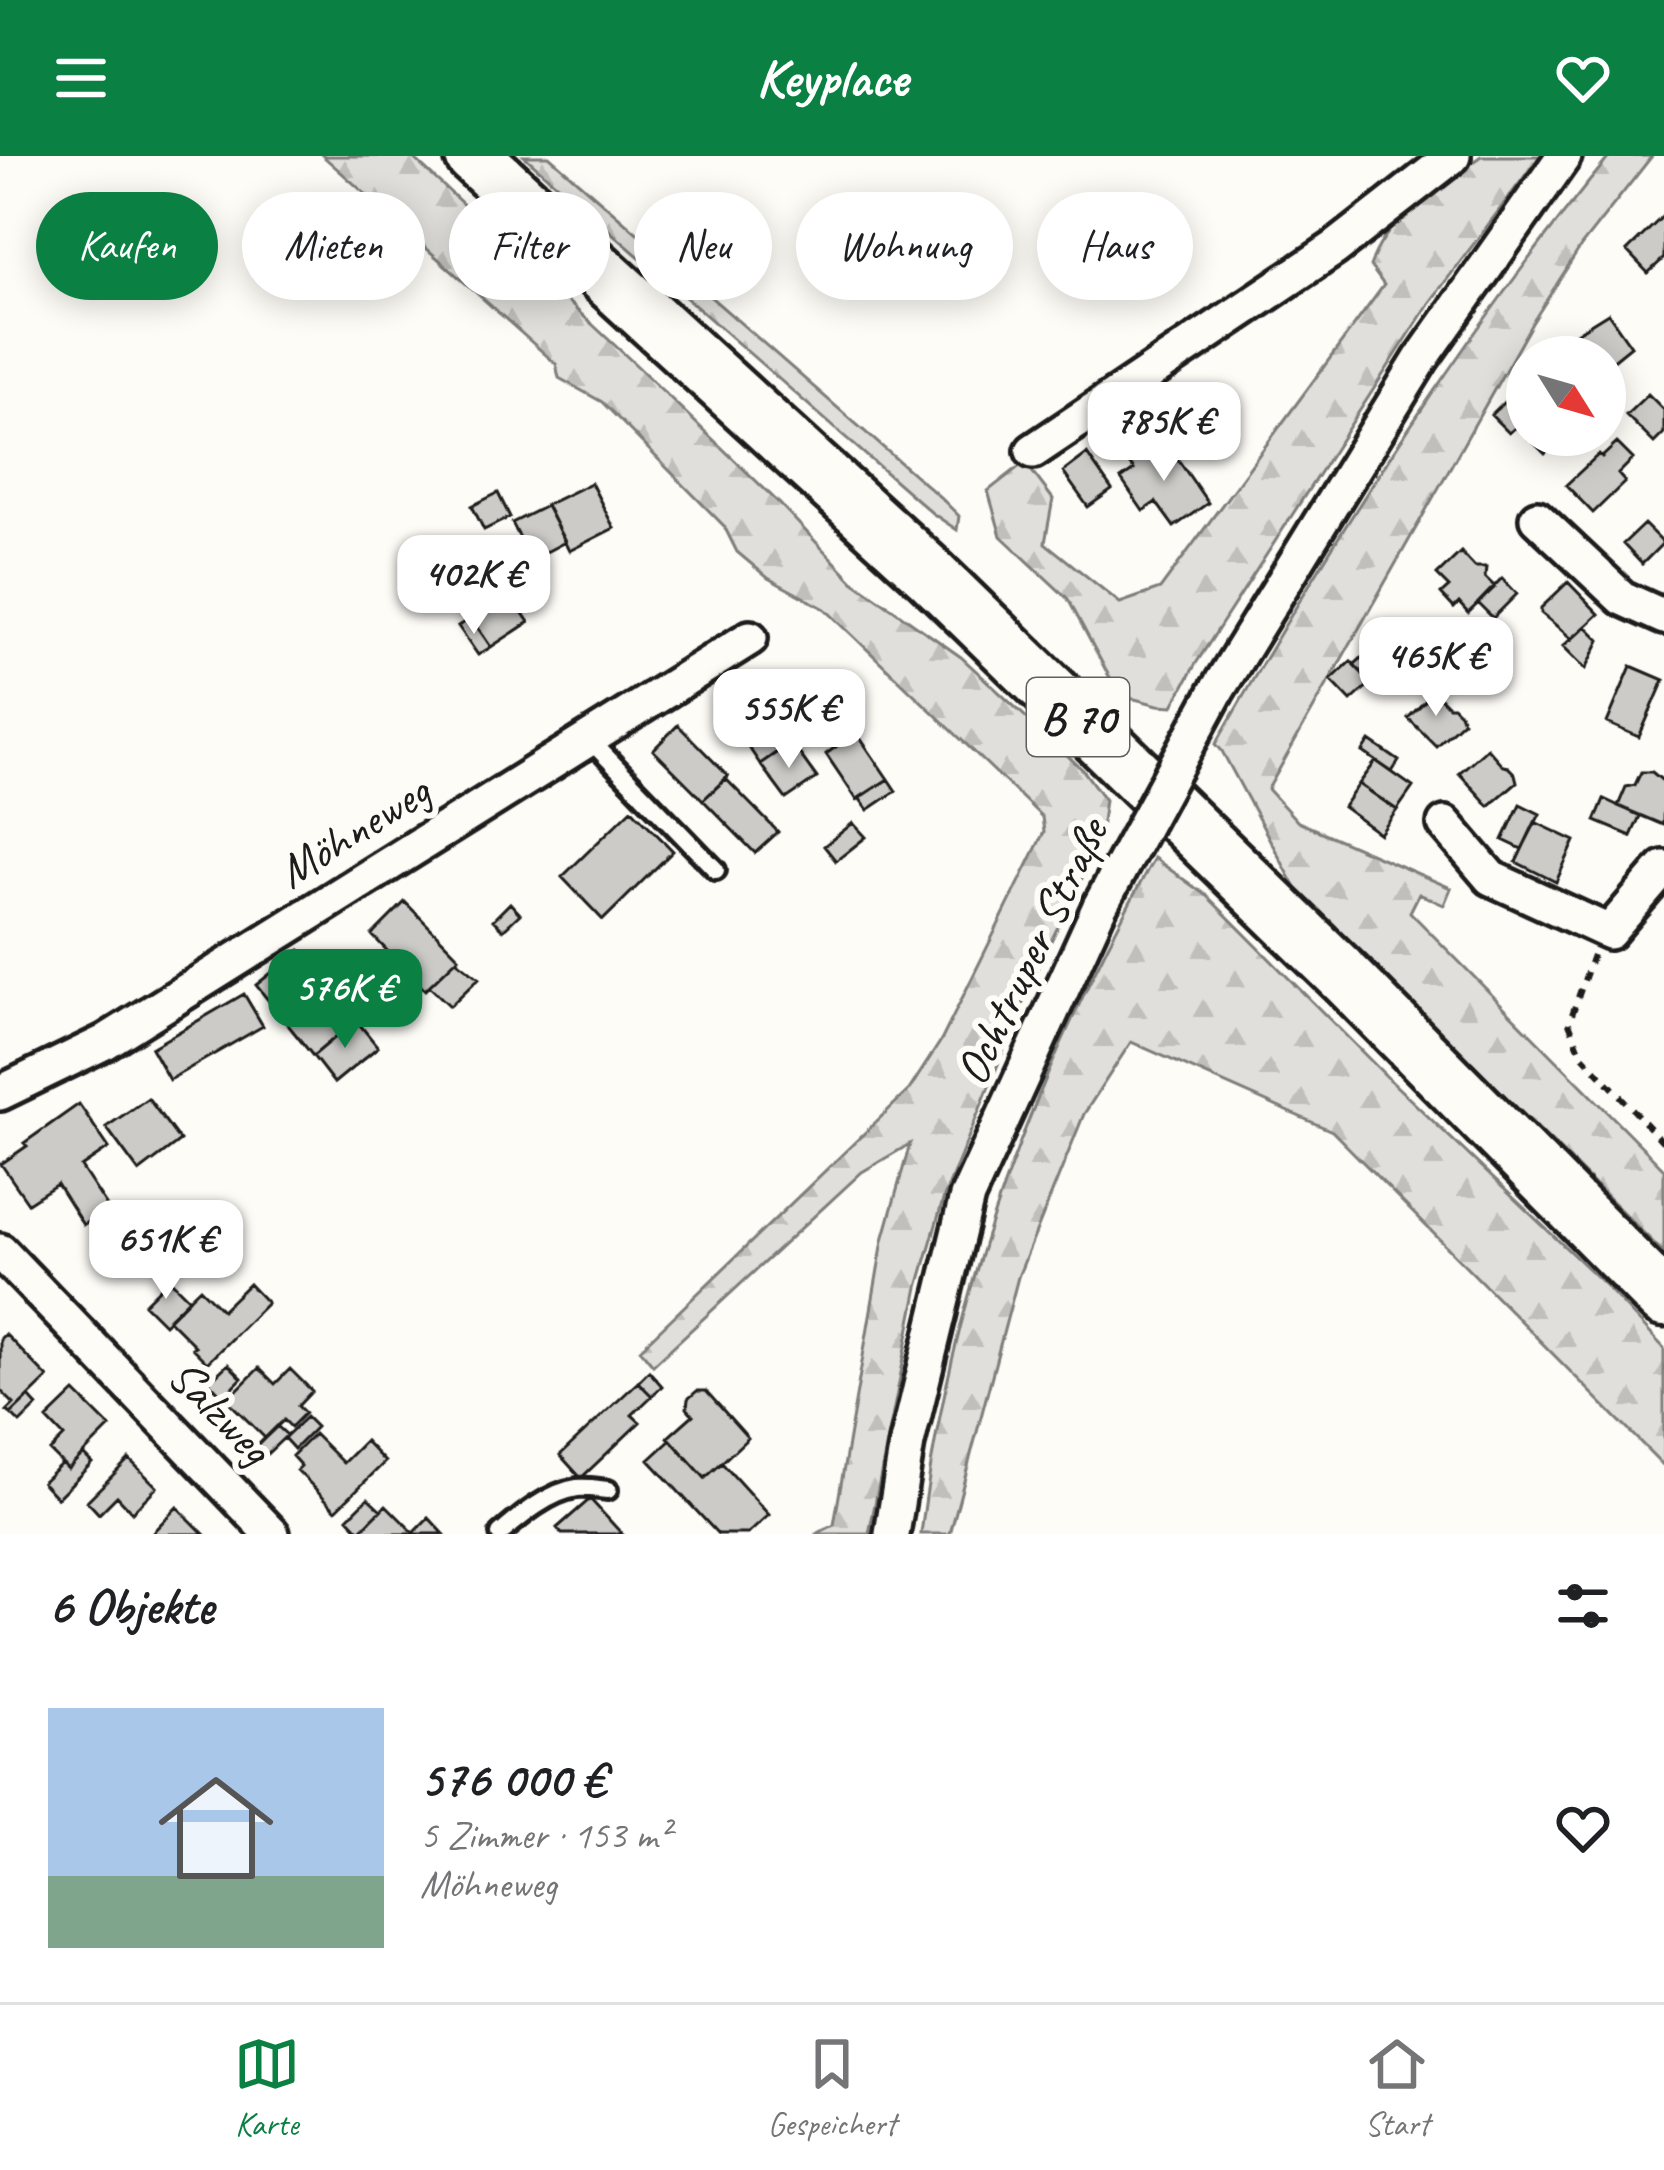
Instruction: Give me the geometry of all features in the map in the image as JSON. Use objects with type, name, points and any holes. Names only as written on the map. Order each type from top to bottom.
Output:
[{"type":"highway","name":"B 70","points":[[473,156],[928,572],[1348,980],[1664,1299]]},
{"type":"street","points":[[1033,451],[1335,248],[1453,156]]},
{"type":"street","name":"Ochtruper Straße","points":[[892,1534],[907,1443],[967,1197],[1100,906],[1216,692],[1421,358],[1564,156]]},
{"type":"street","points":[[1537,518],[1622,598],[1664,617]]},
{"type":"street","name":"Möhneweg","points":[[0,1093],[105,1042],[750,638]]},
{"type":"street","points":[[1444,824],[1491,878],[1609,932],[1664,868]]},
{"type":"street","name":"Salzweg","points":[[0,1251],[272,1534]]},
{"type":"lane","points":[[589,739],[716,870]]},
{"type":"lane","points":[[500,1534],[550,1499],[577,1488],[608,1490]]},
{"type":"path","points":[[1609,932],[1590,959],[1569,1023],[1582,1055],[1664,1143]]},
{"type":"green space","points":[[323,156],[411,156],[450,192],[449,268],[425,247],[425,192],[363,192]]},
{"type":"green space","points":[[524,156],[549,156],[590,192],[565,192]]},
{"type":"green space","points":[[1481,156],[1540,156],[1430,302],[1173,706],[1119,695],[1068,599],[1001,536],[988,491],[1025,462],[1053,499],[1045,543],[1120,603],[1160,589],[1384,285],[1370,266],[1389,231],[1416,203]]},
{"type":"green space","points":[[1610,156],[1652,156],[1581,246],[1525,336],[1506,336],[1506,369],[1268,789],[1298,822],[1451,888],[1444,905],[1419,894],[1410,912],[1664,1169],[1664,1253],[1297,890],[1216,744],[1400,441]]},
{"type":"green space","points":[[610,209],[634,230],[634,252],[610,231]]},
{"type":"green space","points":[[484,300],[566,300],[780,504],[853,581],[961,657],[1083,770],[1105,800],[1099,844],[1036,971],[944,1197],[918,1287],[869,1534],[816,1534],[834,1525],[883,1240],[910,1144],[862,1172],[653,1365],[640,1349],[909,1090],[942,1039],[1044,832],[1042,817],[825,609],[768,578],[737,552],[724,526],[602,402],[559,378],[556,364]]},
{"type":"green space","points":[[689,300],[714,300],[940,497],[959,516],[957,530]]},
{"type":"green space","points":[[1154,858],[1208,897],[1664,1348],[1664,1466],[1332,1131],[1131,1042],[1084,1114],[1018,1277],[950,1534],[921,1534],[953,1355],[1004,1185],[1072,1020]]},
{"type":"building","points":[[1664,215],[1664,258],[1648,273],[1627,251]]},
{"type":"building","points":[[1608,313],[1624,336],[1571,336]]},
{"type":"building","points":[[1648,394],[1664,410],[1664,433],[1654,443],[1626,415]]},
{"type":"building","points":[[1506,400],[1506,430],[1491,415]]},
{"type":"building","points":[[1163,438],[1208,503],[1174,527],[1156,502],[1143,511],[1121,479],[1134,470],[1129,463]]},
{"type":"building","points":[[1626,452],[1633,459],[1618,474],[1625,482],[1593,513],[1566,485],[1597,456],[1626,456]]},
{"type":"building","points":[[1087,454],[1112,490],[1088,507],[1063,472]]},
{"type":"building","points":[[591,483],[614,528],[569,551],[546,505]]},
{"type":"building","points":[[498,493],[510,517],[484,530],[472,506]]},
{"type":"building","points":[[546,506],[565,542],[531,560],[512,523]]},
{"type":"building","points":[[1644,524],[1663,543],[1642,564],[1623,544]]},
{"type":"building","points":[[1461,552],[1475,567],[1486,567],[1485,577],[1495,587],[1468,613],[1459,603],[1454,608],[1441,594],[1449,587],[1437,575]]},
{"type":"building","points":[[1502,578],[1517,594],[1493,618],[1478,603]]},
{"type":"building","points":[[1568,582],[1599,614],[1572,639],[1541,613]]},
{"type":"building","points":[[509,593],[529,622],[491,647],[471,618]]},
{"type":"building","points":[[471,618],[491,647],[478,655],[458,626]]},
{"type":"building","points":[[1586,626],[1600,640],[1586,669],[1563,646]]},
{"type":"building","points":[[1387,633],[1415,661],[1388,688],[1377,688],[1354,665]]},
{"type":"building","points":[[1351,661],[1371,683],[1351,701],[1331,680]]},
{"type":"building","points":[[1631,666],[1664,680],[1639,737],[1607,723]]},
{"type":"building","points":[[785,687],[813,728],[760,764],[732,723]]},
{"type":"building","points":[[1434,692],[1463,721],[1436,746],[1408,718]]},
{"type":"building","points":[[678,725],[728,776],[703,800],[653,750]]},
{"type":"building","points":[[856,732],[888,779],[857,800],[826,754]]},
{"type":"building","points":[[1370,741],[1399,761],[1392,772],[1363,752]]},
{"type":"building","points":[[791,742],[817,778],[786,799],[760,764]]},
{"type":"building","points":[[1487,748],[1515,774],[1517,782],[1489,806],[1459,773]]},
{"type":"building","points":[[1376,761],[1413,787],[1397,810],[1359,784]]},
{"type":"building","points":[[1641,772],[1652,772],[1664,782],[1663,825],[1618,806],[1626,787],[1635,785]]},
{"type":"building","points":[[726,779],[778,832],[755,853],[703,800]]},
{"type":"building","points":[[888,779],[896,791],[868,810],[859,798]]},
{"type":"building","points":[[1359,784],[1397,810],[1380,834],[1343,807]]},
{"type":"building","points":[[1604,799],[1640,816],[1631,836],[1595,821]]},
{"type":"building","points":[[1520,804],[1540,814],[1522,849],[1503,840]]},
{"type":"building","points":[[632,809],[673,851],[603,920],[562,877]]},
{"type":"building","points":[[1535,822],[1575,841],[1556,882],[1516,862]]},
{"type":"building","points":[[853,823],[866,837],[836,861],[824,846]]},
{"type":"building","points":[[405,902],[459,957],[425,990],[372,935]]},
{"type":"building","points":[[510,903],[520,914],[503,930],[493,920]]},
{"type":"building","points":[[300,950],[356,1020],[313,1056],[256,985]]},
{"type":"building","points":[[456,960],[479,978],[450,1006],[429,986]]},
{"type":"building","points":[[244,994],[263,1026],[169,1080],[151,1048]]},
{"type":"building","points":[[356,1020],[378,1047],[334,1083],[313,1056]]},
{"type":"building","points":[[148,1098],[180,1141],[139,1172],[106,1127]]},
{"type":"building","points":[[79,1104],[109,1148],[81,1167],[108,1208],[83,1225],[57,1184],[28,1203],[1,1164]]},
{"type":"building","points":[[169,1279],[189,1299],[164,1324],[144,1304]]},
{"type":"building","points":[[249,1284],[267,1303],[207,1363],[168,1319],[200,1288],[222,1310]]},
{"type":"building","points":[[5,1334],[48,1378],[11,1414],[7,1411],[14,1404],[0,1390],[0,1339]]},
{"type":"building","points":[[228,1364],[242,1378],[223,1397],[209,1382]]},
{"type":"building","points":[[259,1368],[275,1384],[290,1369],[312,1391],[298,1406],[305,1413],[291,1427],[284,1420],[265,1438],[227,1400]]},
{"type":"building","points":[[649,1371],[662,1386],[652,1396],[638,1382]]},
{"type":"building","points":[[638,1382],[652,1396],[632,1415],[640,1422],[581,1478],[560,1455]]},
{"type":"building","points":[[697,1391],[706,1391],[748,1438],[705,1478],[668,1437],[693,1415],[687,1408],[688,1399]]},
{"type":"building","points":[[75,1392],[110,1427],[68,1469],[50,1451],[64,1437],[47,1419]]},
{"type":"building","points":[[29,1397],[37,1406],[20,1423],[11,1414]]},
{"type":"building","points":[[306,1417],[316,1427],[294,1449],[284,1438]]},
{"type":"building","points":[[277,1426],[287,1435],[267,1454],[258,1445]]},
{"type":"building","points":[[314,1434],[343,1463],[365,1441],[385,1462],[336,1510],[297,1470],[301,1466],[292,1456]]},
{"type":"building","points":[[671,1440],[705,1478],[722,1463],[769,1515],[748,1534],[718,1534],[649,1460]]},
{"type":"building","points":[[83,1454],[92,1463],[57,1498],[42,1482],[62,1463],[68,1469]]},
{"type":"building","points":[[129,1459],[157,1487],[132,1512],[117,1496],[99,1514],[87,1501]]},
{"type":"building","points":[[368,1498],[381,1510],[360,1531],[348,1518]]},
{"type":"building","points":[[590,1499],[622,1534],[562,1534],[557,1528]]},
{"type":"building","points":[[386,1505],[414,1533],[429,1518],[444,1534],[360,1534]]},
{"type":"building","points":[[177,1507],[204,1534],[151,1534]]}]
